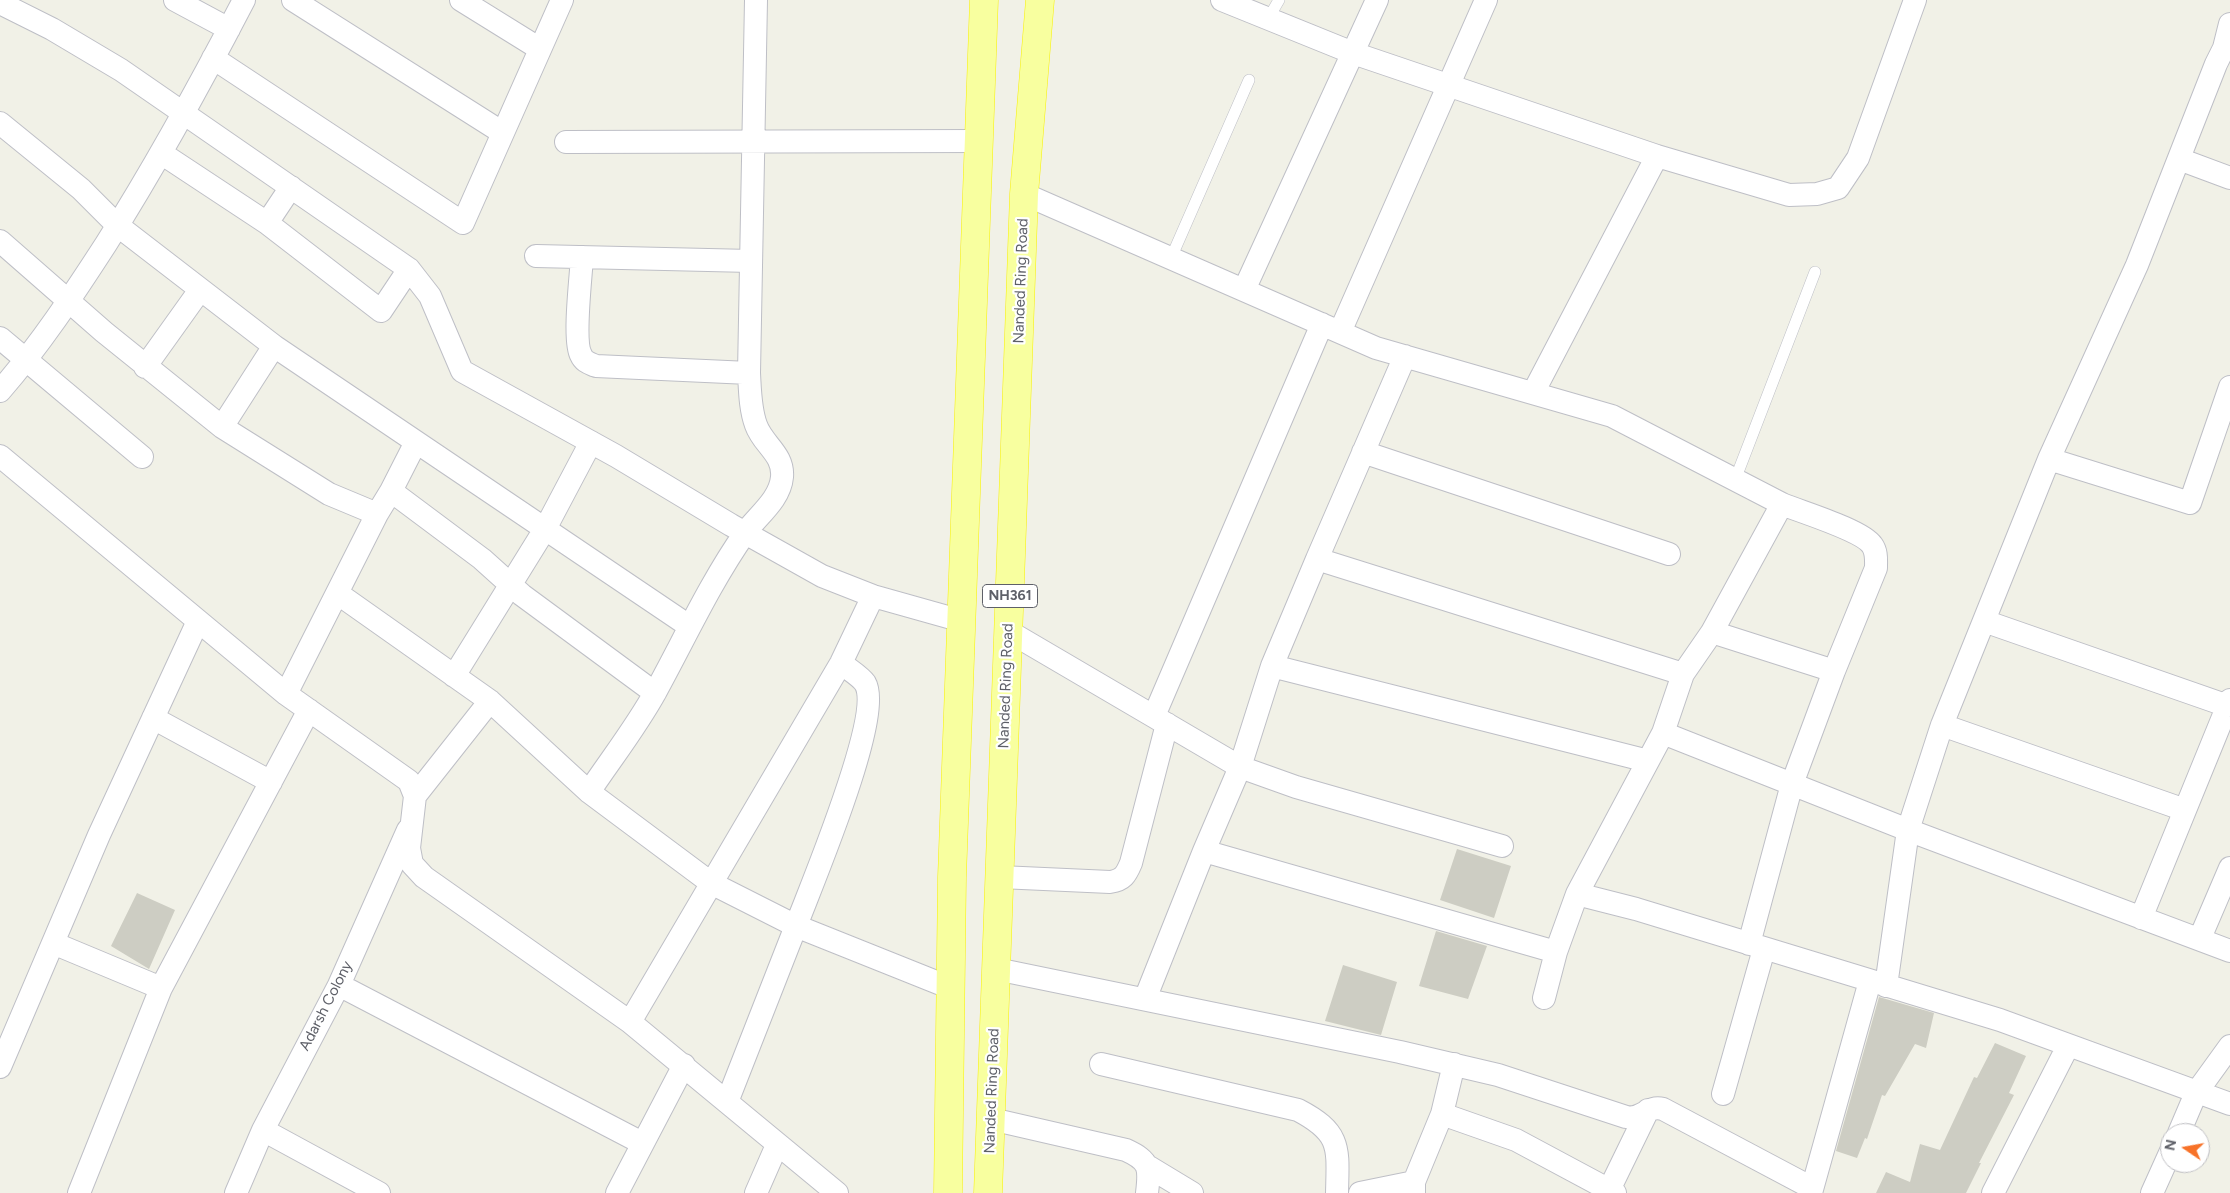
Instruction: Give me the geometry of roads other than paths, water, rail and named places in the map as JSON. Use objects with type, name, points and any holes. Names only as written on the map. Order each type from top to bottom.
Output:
[{"type":"highway","name":"NH361","points":[[948,1193],[952,877],[984,0]]},
{"type":"highway","name":"Nanded Ring Road","points":[[988,1193],[1024,194],[1040,0]]},
{"type":"street","points":[[176,0],[229,29]]},
{"type":"street","points":[[0,391],[27,361],[69,302],[162,153],[244,0]]},
{"type":"street","points":[[293,0],[503,133]]},
{"type":"street","points":[[462,0],[540,49]]},
{"type":"street","points":[[213,58],[463,223],[562,0]]},
{"type":"street","points":[[589,792],[655,693],[689,626],[745,533],[777,493],[782,478],[782,464],[777,454],[762,437],[752,414],[748,373],[756,0]]},
{"type":"street","points":[[1222,0],[1353,53],[1448,86],[1657,156],[1789,195],[1817,194],[1838,188],[1858,158],[1915,0]]},
{"type":"street","points":[[1244,290],[1377,0]]},
{"type":"street","points":[[1000,877],[1110,882],[1120,880],[1126,876],[1131,863],[1160,720],[1331,328],[1448,86],[1486,0]]},
{"type":"street","points":[[0,3],[52,29],[113,65],[409,269],[430,296],[462,371],[591,442],[822,576],[873,596],[962,621]]},
{"type":"street","points":[[996,969],[1346,1040],[1454,1064],[1498,1075],[1626,1117],[1638,1117],[1648,1110],[1657,1108],[1811,1190],[1878,983],[1908,830],[1942,725],[2049,459],[2137,265],[2216,64],[2227,49],[2230,24]]},
{"type":"street","points":[[0,123],[81,189],[117,225],[274,346],[689,626]]},
{"type":"street","points":[[566,142],[979,141]]},
{"type":"street","points":[[162,153],[267,222],[381,311],[409,269]]},
{"type":"street","points":[[1533,393],[1657,156]]},
{"type":"street","points":[[2179,158],[2230,178]]},
{"type":"street","points":[[267,222],[291,187]]},
{"type":"street","points":[[1024,194],[1376,348],[1612,416],[1782,504],[1860,535],[1872,544],[1876,554],[1876,568],[1792,784],[1723,1094]]},
{"type":"street","points":[[0,241],[146,367],[222,427],[329,494],[377,514]]},
{"type":"street","points":[[536,256],[751,261]]},
{"type":"street","points":[[582,257],[577,339],[579,353],[585,362],[596,366],[748,373]]},
{"type":"street","points":[[146,367],[200,290]]},
{"type":"street","points":[[0,338],[142,457]]},
{"type":"street","points":[[222,427],[274,346]]},
{"type":"street","points":[[1145,999],[1240,767],[1272,666],[1405,356]]},
{"type":"street","points":[[2049,459],[2190,502],[2230,388]]},
{"type":"street","points":[[286,694],[377,514],[416,442]]},
{"type":"street","points":[[454,676],[545,530],[591,442]]},
{"type":"street","points":[[1363,452],[1669,554]]},
{"type":"street","points":[[0,456],[286,694],[409,781],[416,796]]},
{"type":"street","points":[[391,490],[482,560],[511,585],[655,693]]},
{"type":"street","points":[[1544,998],[1556,952],[1577,894],[1663,733],[1683,674],[1712,632],[1782,504]]},
{"type":"street","points":[[1318,558],[1683,674]]},
{"type":"street","points":[[337,593],[490,701],[589,792],[711,884],[796,926],[951,988]]},
{"type":"street","points":[[630,1022],[841,663],[873,596]]},
{"type":"street","points":[[0,1067],[99,835],[198,621]]},
{"type":"street","points":[[1984,621],[2229,703],[2142,918]]},
{"type":"street","points":[[1008,631],[1240,767],[1296,788],[1502,846]]},
{"type":"street","points":[[1712,632],[1834,672]]},
{"type":"street","points":[[727,1102],[838,816],[867,720],[869,698],[864,683],[841,663]]},
{"type":"street","points":[[1272,666],[1648,761]]},
{"type":"street","points":[[490,701],[416,796],[409,848],[412,864],[424,877],[630,1022],[837,1193]]},
{"type":"street","points":[[79,1193],[161,988],[309,710]]},
{"type":"street","points":[[153,718],[271,782]]},
{"type":"street","points":[[1942,725],[2185,810]]},
{"type":"street","points":[[1663,733],[1908,830],[2200,938],[2230,951]]},
{"type":"street","name":"Adarsh Colony","points":[[236,1193],[263,1130],[338,985],[413,818]]},
{"type":"street","points":[[1204,851],[1556,952]]},
{"type":"street","points":[[2200,938],[2230,868]]},
{"type":"street","points":[[1577,894],[2000,1020],[2230,1104]]},
{"type":"street","points":[[53,943],[161,988]]},
{"type":"street","points":[[338,985],[642,1143]]},
{"type":"street","points":[[1993,1193],[2068,1046]]},
{"type":"street","points":[[2182,1123],[2196,1093],[2230,1046]]},
{"type":"street","points":[[1101,1064],[1298,1110],[1319,1121],[1332,1135],[1338,1160],[1338,1193]]},
{"type":"street","points":[[1360,1193],[1414,1187],[1442,1114],[1454,1064]]},
{"type":"street","points":[[616,1193],[684,1065]]},
{"type":"street","points":[[1442,1114],[1516,1140],[1612,1191],[1648,1110]]},
{"type":"street","points":[[991,1118],[1126,1150],[1141,1157],[1149,1167],[1192,1193]]},
{"type":"street","points":[[263,1130],[379,1193]]},
{"type":"street","points":[[756,1193],[777,1145]]},
{"type":"street","points":[[1148,1193],[1149,1167]]},
{"type":"street","points":[[2152,1193],[2161,1173]]},
{"type":"lane","points":[[1268,19],[1279,0]]},
{"type":"lane","points":[[1171,258],[1248,80]]},
{"type":"lane","points":[[1735,480],[1815,272]]}]
